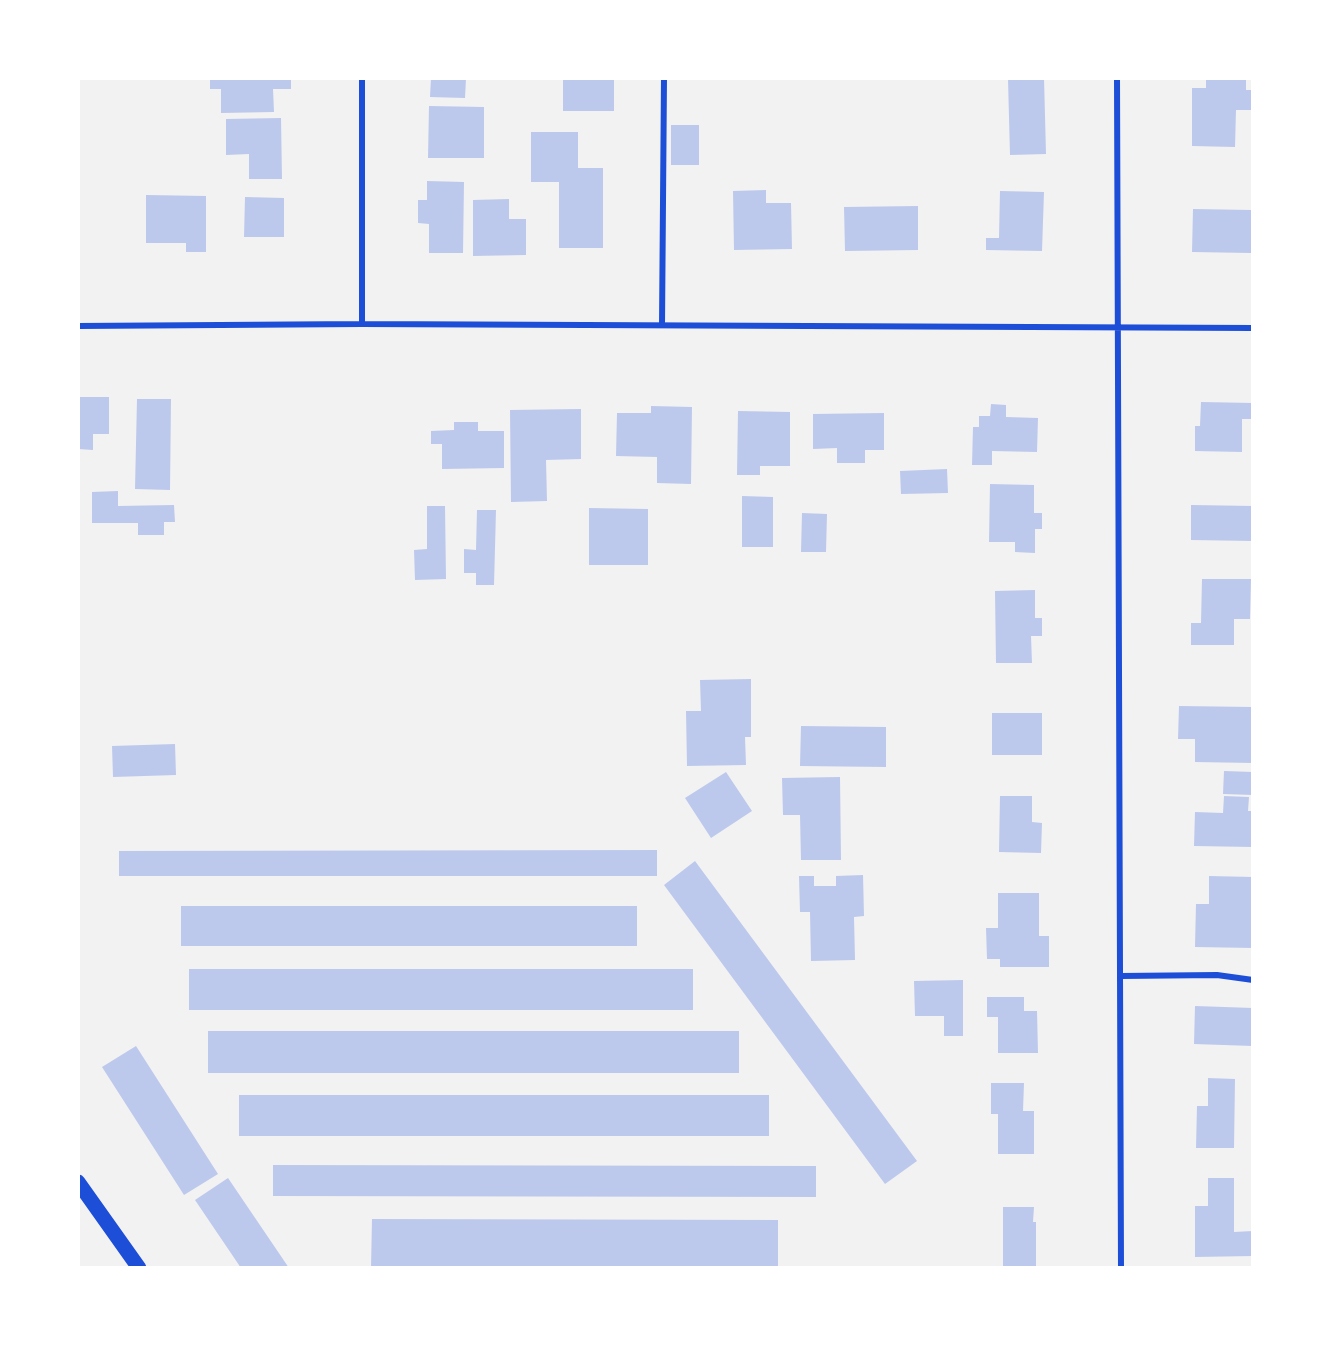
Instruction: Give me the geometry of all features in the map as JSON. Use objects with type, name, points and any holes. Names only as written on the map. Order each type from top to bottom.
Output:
[{"type":"main road","points":[[78,1182],[139,1268]]},
{"type":"street","points":[[362,78],[362,324]]},
{"type":"street","points":[[662,326],[664,78]]},
{"type":"street","points":[[1117,78],[1121,1268]]},
{"type":"street","points":[[78,326],[362,324],[1253,328]]},
{"type":"street","points":[[1121,976],[1217,975],[1253,980]]},
{"type":"building","points":[[210,78],[291,78],[291,89],[273,89],[274,112],[221,113],[221,89],[210,89]]},
{"type":"building","points":[[431,78],[466,78],[465,98],[430,97]]},
{"type":"building","points":[[563,78],[614,78],[614,111],[563,111]]},
{"type":"building","points":[[1044,78],[1046,154],[1010,155],[1008,79]]},
{"type":"building","points":[[1206,78],[1246,78],[1246,90],[1253,90],[1253,110],[1236,110],[1235,147],[1192,146],[1192,88],[1206,88]]},
{"type":"building","points":[[429,106],[484,107],[484,158],[428,158]]},
{"type":"building","points":[[281,118],[282,179],[249,179],[249,154],[226,155],[226,119]]},
{"type":"building","points":[[671,125],[699,125],[699,165],[671,165]]},
{"type":"building","points":[[531,132],[578,132],[578,168],[603,168],[603,248],[559,248],[559,182],[531,182]]},
{"type":"building","points":[[427,181],[464,182],[463,253],[429,253],[429,224],[418,223],[418,200],[427,200]]},
{"type":"building","points":[[766,190],[766,203],[791,203],[792,249],[734,250],[733,191]]},
{"type":"building","points":[[1000,191],[1044,192],[1042,251],[986,250],[986,238],[999,238]]},
{"type":"building","points":[[146,195],[206,196],[206,252],[186,252],[186,243],[146,243]]},
{"type":"building","points":[[245,197],[284,198],[284,237],[244,237]]},
{"type":"building","points":[[509,199],[509,219],[526,219],[526,255],[473,256],[473,200]]},
{"type":"building","points":[[918,206],[918,250],[845,251],[844,207]]},
{"type":"building","points":[[1193,209],[1251,210],[1251,253],[1192,252]]},
{"type":"building","points":[[78,397],[109,397],[109,434],[93,434],[93,450],[78,449]]},
{"type":"building","points":[[137,399],[171,399],[170,490],[135,489]]},
{"type":"building","points":[[1201,402],[1253,403],[1253,419],[1242,419],[1242,452],[1195,451],[1195,426],[1200,426]]},
{"type":"building","points":[[991,404],[1006,405],[1006,417],[1038,418],[1037,452],[992,451],[992,465],[972,465],[973,427],[979,427],[979,416],[990,416]]},
{"type":"building","points":[[651,406],[692,407],[691,484],[657,483],[657,457],[616,456],[617,413],[651,413]]},
{"type":"building","points":[[581,409],[581,459],[546,460],[547,501],[511,502],[510,410]]},
{"type":"building","points":[[738,411],[790,412],[790,466],[760,466],[760,475],[737,475]]},
{"type":"building","points":[[884,413],[884,450],[865,450],[865,463],[837,463],[837,448],[813,449],[813,414]]},
{"type":"building","points":[[454,422],[478,422],[478,431],[504,431],[504,468],[442,469],[442,444],[431,444],[431,431],[454,430]]},
{"type":"building","points":[[947,469],[948,493],[901,494],[900,471]]},
{"type":"building","points":[[990,484],[1034,485],[1034,513],[1042,513],[1042,529],[1035,529],[1035,553],[1015,552],[1015,542],[989,542]]},
{"type":"building","points":[[118,491],[118,506],[174,505],[175,522],[164,522],[164,535],[138,535],[138,523],[92,523],[92,492]]},
{"type":"building","points":[[742,496],[773,497],[773,547],[742,547]]},
{"type":"building","points":[[1191,505],[1253,506],[1253,541],[1191,540]]},
{"type":"building","points":[[427,506],[445,506],[446,579],[415,580],[414,550],[427,549]]},
{"type":"building","points":[[589,508],[648,509],[648,565],[589,565]]},
{"type":"building","points":[[477,510],[496,510],[494,585],[476,585],[476,573],[464,573],[464,549],[476,550]]},
{"type":"building","points":[[802,513],[827,514],[826,552],[801,552]]},
{"type":"building","points":[[1202,579],[1251,579],[1250,619],[1234,619],[1234,645],[1191,645],[1191,623],[1201,623]]},
{"type":"building","points":[[1035,590],[1035,618],[1042,618],[1042,636],[1031,636],[1032,663],[996,663],[995,591]]},
{"type":"building","points":[[751,679],[751,737],[745,737],[746,765],[687,766],[686,711],[701,711],[700,680]]},
{"type":"building","points":[[1179,706],[1253,707],[1253,763],[1195,762],[1195,739],[1178,739]]},
{"type":"building","points":[[992,713],[1042,713],[1042,755],[992,755]]},
{"type":"building","points":[[801,726],[886,727],[886,767],[800,766]]},
{"type":"building","points":[[175,744],[176,775],[113,777],[112,746]]},
{"type":"building","points":[[1224,771],[1253,772],[1253,795],[1223,794]]},
{"type":"building","points":[[726,772],[752,811],[711,838],[685,798]]},
{"type":"building","points":[[840,777],[841,860],[801,860],[800,815],[783,815],[782,778]]},
{"type":"building","points":[[1000,796],[1032,796],[1032,822],[1042,823],[1041,853],[999,852]]},
{"type":"building","points":[[1224,796],[1249,797],[1248,811],[1253,811],[1253,847],[1194,846],[1195,812],[1223,813]]},
{"type":"building","points":[[657,850],[657,876],[119,876],[119,851]]},
{"type":"building","points":[[695,861],[917,1161],[885,1184],[664,885]]},
{"type":"building","points":[[863,875],[864,916],[854,917],[855,960],[811,961],[810,912],[800,912],[799,876],[814,876],[814,886],[836,886],[836,876]]},
{"type":"building","points":[[1209,876],[1253,877],[1253,948],[1195,947],[1196,904],[1209,904]]},
{"type":"building","points":[[998,893],[1039,893],[1039,936],[1049,936],[1049,967],[1000,967],[1000,959],[987,959],[986,928],[998,928]]},
{"type":"building","points":[[181,906],[637,906],[637,946],[181,946]]},
{"type":"building","points":[[189,969],[693,969],[693,1010],[189,1010]]},
{"type":"building","points":[[963,980],[963,1036],[944,1036],[944,1016],[915,1016],[914,981]]},
{"type":"building","points":[[987,997],[1024,997],[1024,1011],[1037,1011],[1038,1053],[998,1053],[998,1017],[987,1017]]},
{"type":"building","points":[[1195,1006],[1253,1008],[1253,1046],[1194,1044]]},
{"type":"building","points":[[208,1031],[739,1031],[739,1073],[208,1073]]},
{"type":"building","points":[[136,1046],[218,1174],[184,1195],[102,1067]]},
{"type":"building","points":[[1208,1078],[1235,1079],[1234,1148],[1196,1148],[1197,1106],[1208,1106]]},
{"type":"building","points":[[991,1083],[1024,1083],[1023,1111],[1034,1111],[1034,1154],[998,1154],[998,1114],[991,1114]]},
{"type":"building","points":[[239,1095],[769,1095],[769,1136],[239,1136]]},
{"type":"building","points":[[273,1165],[816,1166],[816,1197],[273,1196]]},
{"type":"building","points":[[228,1178],[289,1268],[241,1268],[195,1200]]},
{"type":"building","points":[[1208,1178],[1234,1178],[1234,1232],[1253,1231],[1253,1256],[1195,1257],[1195,1206],[1208,1206]]},
{"type":"building","points":[[1003,1207],[1034,1207],[1036,1268],[1003,1268]]},
{"type":"building","points":[[372,1219],[778,1220],[778,1268],[371,1268]]}]
